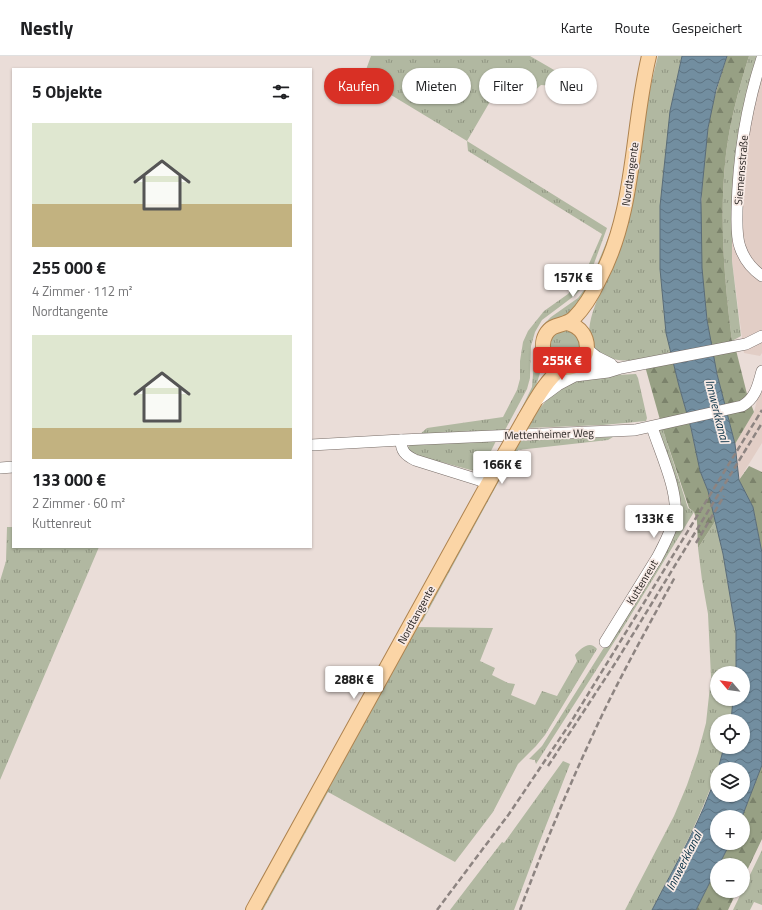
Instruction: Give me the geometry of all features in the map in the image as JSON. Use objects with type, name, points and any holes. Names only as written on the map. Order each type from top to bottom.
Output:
[{"type":"main road","name":"Nordtangente","points":[[587,349],[584,333],[586,316],[611,254],[624,212],[629,187],[638,112],[650,56]]},
{"type":"main road","name":"Nordtangente","points":[[533,405],[547,359],[543,350],[546,334],[557,325],[567,323],[575,317],[596,288]]},
{"type":"main road","points":[[567,323],[577,326],[584,333]]},
{"type":"main road","points":[[581,362],[587,349]]},
{"type":"main road","points":[[547,359],[551,363],[562,368]]},
{"type":"main road","name":"Nordtangente","points":[[253,910],[525,418],[553,376],[562,368],[575,366],[581,362]]},
{"type":"street","name":"Siemensstraße","points":[[762,58],[755,81],[742,142],[737,214],[738,239],[740,248],[750,265],[762,276]]},
{"type":"street","points":[[533,405],[558,385],[575,376],[608,372],[620,368],[750,343],[762,336]]},
{"type":"street","points":[[587,349],[597,357],[620,368]]},
{"type":"street","points":[[581,362],[620,368]]},
{"type":"street","name":"Mettenheimer Weg","points":[[312,446],[400,440],[635,430],[736,408],[747,404],[753,398],[757,390],[762,371]]},
{"type":"street","name":"Kuttenreut","points":[[605,642],[657,558],[675,516],[673,491],[652,427]]},
{"type":"street","points":[[400,440],[402,452],[407,457],[488,484]]},
{"type":"street","points":[[0,468],[12,467]]},
{"type":"shaded area","points":[[762,56],[762,353],[760,356],[744,353],[732,261],[732,229]]},
{"type":"shaded area","points":[[762,392],[762,443],[739,480],[735,444],[754,412],[757,400]]},
{"type":"green space","points":[[371,56],[530,56],[551,68],[545,68],[545,85],[541,85],[537,89],[537,68],[479,68],[479,104],[489,104],[467,141],[406,104],[471,104],[471,68],[402,68],[402,102],[394,97],[394,68],[367,68]]},
{"type":"green space","points":[[658,56],[682,56],[670,111],[666,333],[671,352],[636,360],[618,360],[598,352],[595,349],[590,339],[589,328],[596,302],[617,254],[642,126]]},
{"type":"green space","points":[[727,56],[749,56],[732,117],[726,154],[723,200],[723,248],[732,341],[735,346],[747,394],[754,412],[735,444],[709,336],[704,296],[701,248],[701,201],[709,120],[713,101]]},
{"type":"green space","points":[[749,56],[757,56],[732,229],[732,261],[741,336],[732,341],[723,248],[724,177],[732,117]]},
{"type":"green space","points":[[467,141],[607,228],[592,269],[582,288],[574,296],[542,320],[535,332],[531,346],[530,378],[527,389],[505,430],[419,435],[427,428],[503,417],[517,390],[520,379],[520,361],[523,342],[528,331],[544,311],[568,294],[576,285],[585,273],[602,234],[468,151]]},
{"type":"green space","points":[[611,231],[613,233],[593,282],[572,314],[556,320],[541,361],[540,373],[536,386],[514,427],[513,426],[532,387],[537,336],[543,325],[551,317],[578,298],[590,282]]},
{"type":"green space","points":[[560,329],[573,330],[582,347],[576,359],[563,363],[551,357],[549,337]]},
{"type":"green space","points":[[671,352],[691,428],[700,471],[708,491],[716,520],[698,548],[697,521],[694,512],[689,508],[662,427],[643,359]]},
{"type":"green space","points":[[636,374],[647,418],[646,421],[603,425],[527,428],[538,410],[555,391],[580,377]]},
{"type":"green space","points":[[662,427],[688,508],[694,512],[618,636],[536,764],[535,760],[529,759],[542,746],[639,592],[674,525],[659,430]]},
{"type":"green space","points":[[613,437],[608,440],[518,450],[499,481],[422,622],[419,618],[515,445],[522,440]]},
{"type":"green space","points":[[496,441],[482,469],[478,472],[415,455],[408,451],[408,447],[411,444]]},
{"type":"green space","points":[[749,466],[762,472],[762,553],[753,507],[739,480]]},
{"type":"green space","points":[[716,520],[736,632],[737,666],[710,666],[708,614],[698,548]]},
{"type":"green space","points":[[7,527],[12,527],[12,548],[99,548],[0,780],[0,581],[6,561]]},
{"type":"green space","points":[[414,627],[493,628],[480,661],[495,668],[492,675],[508,683],[515,684],[511,695],[535,705],[542,691],[557,696],[577,661],[575,655],[580,650],[589,645],[594,646],[597,649],[545,735],[518,764],[493,812],[455,862],[328,792],[263,910],[258,910]]},
{"type":"green space","points":[[710,686],[710,706],[732,706],[732,714],[710,714],[710,754],[722,754],[720,762],[710,762],[710,789],[683,850],[652,910],[625,910],[674,816],[687,785],[706,723]]},
{"type":"green space","points":[[563,761],[570,764],[514,910],[450,910],[502,842],[504,843]]},
{"type":"green space","points":[[762,765],[762,839],[750,864],[750,858],[722,858],[726,850],[750,850],[750,810],[745,810],[748,802],[750,802],[750,796]]},
{"type":"green space","points":[[762,850],[762,905],[754,902],[750,910],[733,910],[739,898],[750,898],[750,875]]},
{"type":"green space","points":[[710,882],[710,898],[734,898],[728,910],[696,910]]},
{"type":"water","name":"Innwerkkanal","points":[[682,56],[727,56],[716,90],[708,128],[701,199],[702,268],[707,320],[717,374],[735,444],[739,480],[753,507],[762,553],[762,765],[750,796],[750,762],[720,762],[722,754],[750,754],[750,714],[732,714],[732,706],[750,706],[750,666],[736,666],[736,632],[723,554],[708,491],[700,471],[691,428],[666,333],[660,269],[660,206],[670,111]]},
{"type":"water","name":"Innwerkkanal","points":[[710,792],[710,802],[748,802],[745,810],[710,810],[710,850],[726,850],[722,858],[710,858],[710,882],[696,910],[652,910],[679,859]]},
{"type":"railway","points":[[437,910],[509,814],[571,722],[762,410]]},
{"type":"railway","points":[[548,766],[616,662],[762,423]]},
{"type":"railway","points":[[696,543],[724,496]]},
{"type":"railway","points":[[520,910],[539,860],[581,760],[621,677],[675,577]]}]
